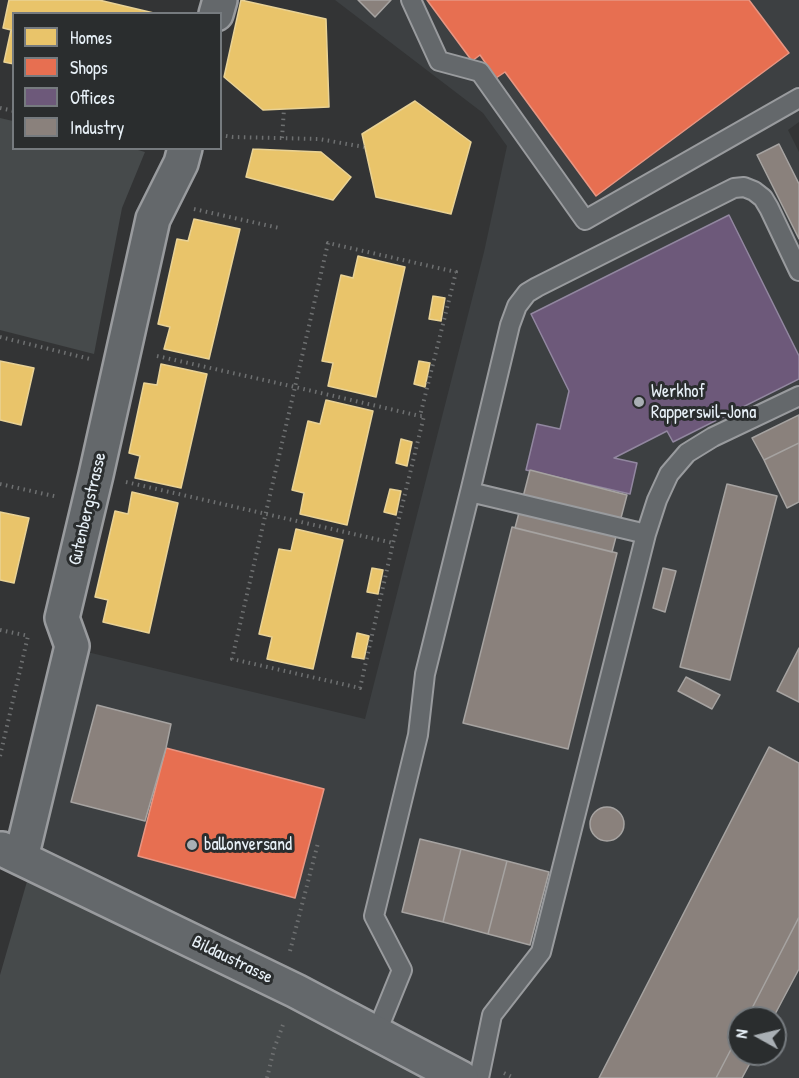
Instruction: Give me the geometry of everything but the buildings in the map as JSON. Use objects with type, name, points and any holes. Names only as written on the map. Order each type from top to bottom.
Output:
[{"type":"street","name":"Gutenbergstrasse","points":[[10,853],[72,646],[62,618],[153,219],[183,156]]},
{"type":"street","name":"Bildaustrasse","points":[[10,853],[289,987],[461,1078]]},
{"type":"lane","points":[[411,0],[439,61],[480,72],[585,220],[799,98]]},
{"type":"lane","points":[[376,1034],[402,970],[374,916],[418,735],[425,674],[510,325],[517,306],[527,293],[537,286],[734,188],[744,187],[763,198],[770,208],[799,271]]},
{"type":"lane","points":[[479,1078],[492,1015],[541,952],[646,534],[657,500],[669,474],[687,453],[713,436],[799,396]]},
{"type":"lane","points":[[470,492],[646,534]]},
{"type":"path","points":[[282,138],[284,109]]},
{"type":"path","points":[[222,135],[319,139],[364,147]]},
{"type":"path","points":[[161,202],[279,228]]},
{"type":"path","points":[[0,337],[295,387],[420,416],[424,416],[360,688],[232,659],[266,514],[295,387],[328,243],[456,272],[420,416]]},
{"type":"path","points":[[0,484],[93,490],[266,514],[393,543]]},
{"type":"path","points":[[0,756],[28,636]]},
{"type":"path","points":[[267,1078],[289,987],[318,843]]},
{"type":"shaded area","points":[[335,0],[799,0],[799,122],[788,130],[799,152],[799,1078],[458,1078],[29,848],[83,651],[365,719],[484,252],[507,146],[483,113]]},
{"type":"shaded area","points":[[0,118],[12,121],[12,150],[138,150],[145,152],[122,208],[94,354],[0,330]]},
{"type":"shaded area","points":[[30,871],[428,1072],[425,1078],[0,1078],[0,975]]},
{"type":"place","name":"Werkhof Rapperswil-Jona","points":[[639,402]]},
{"type":"place","name":"ballonversand","points":[[192,845]]}]
